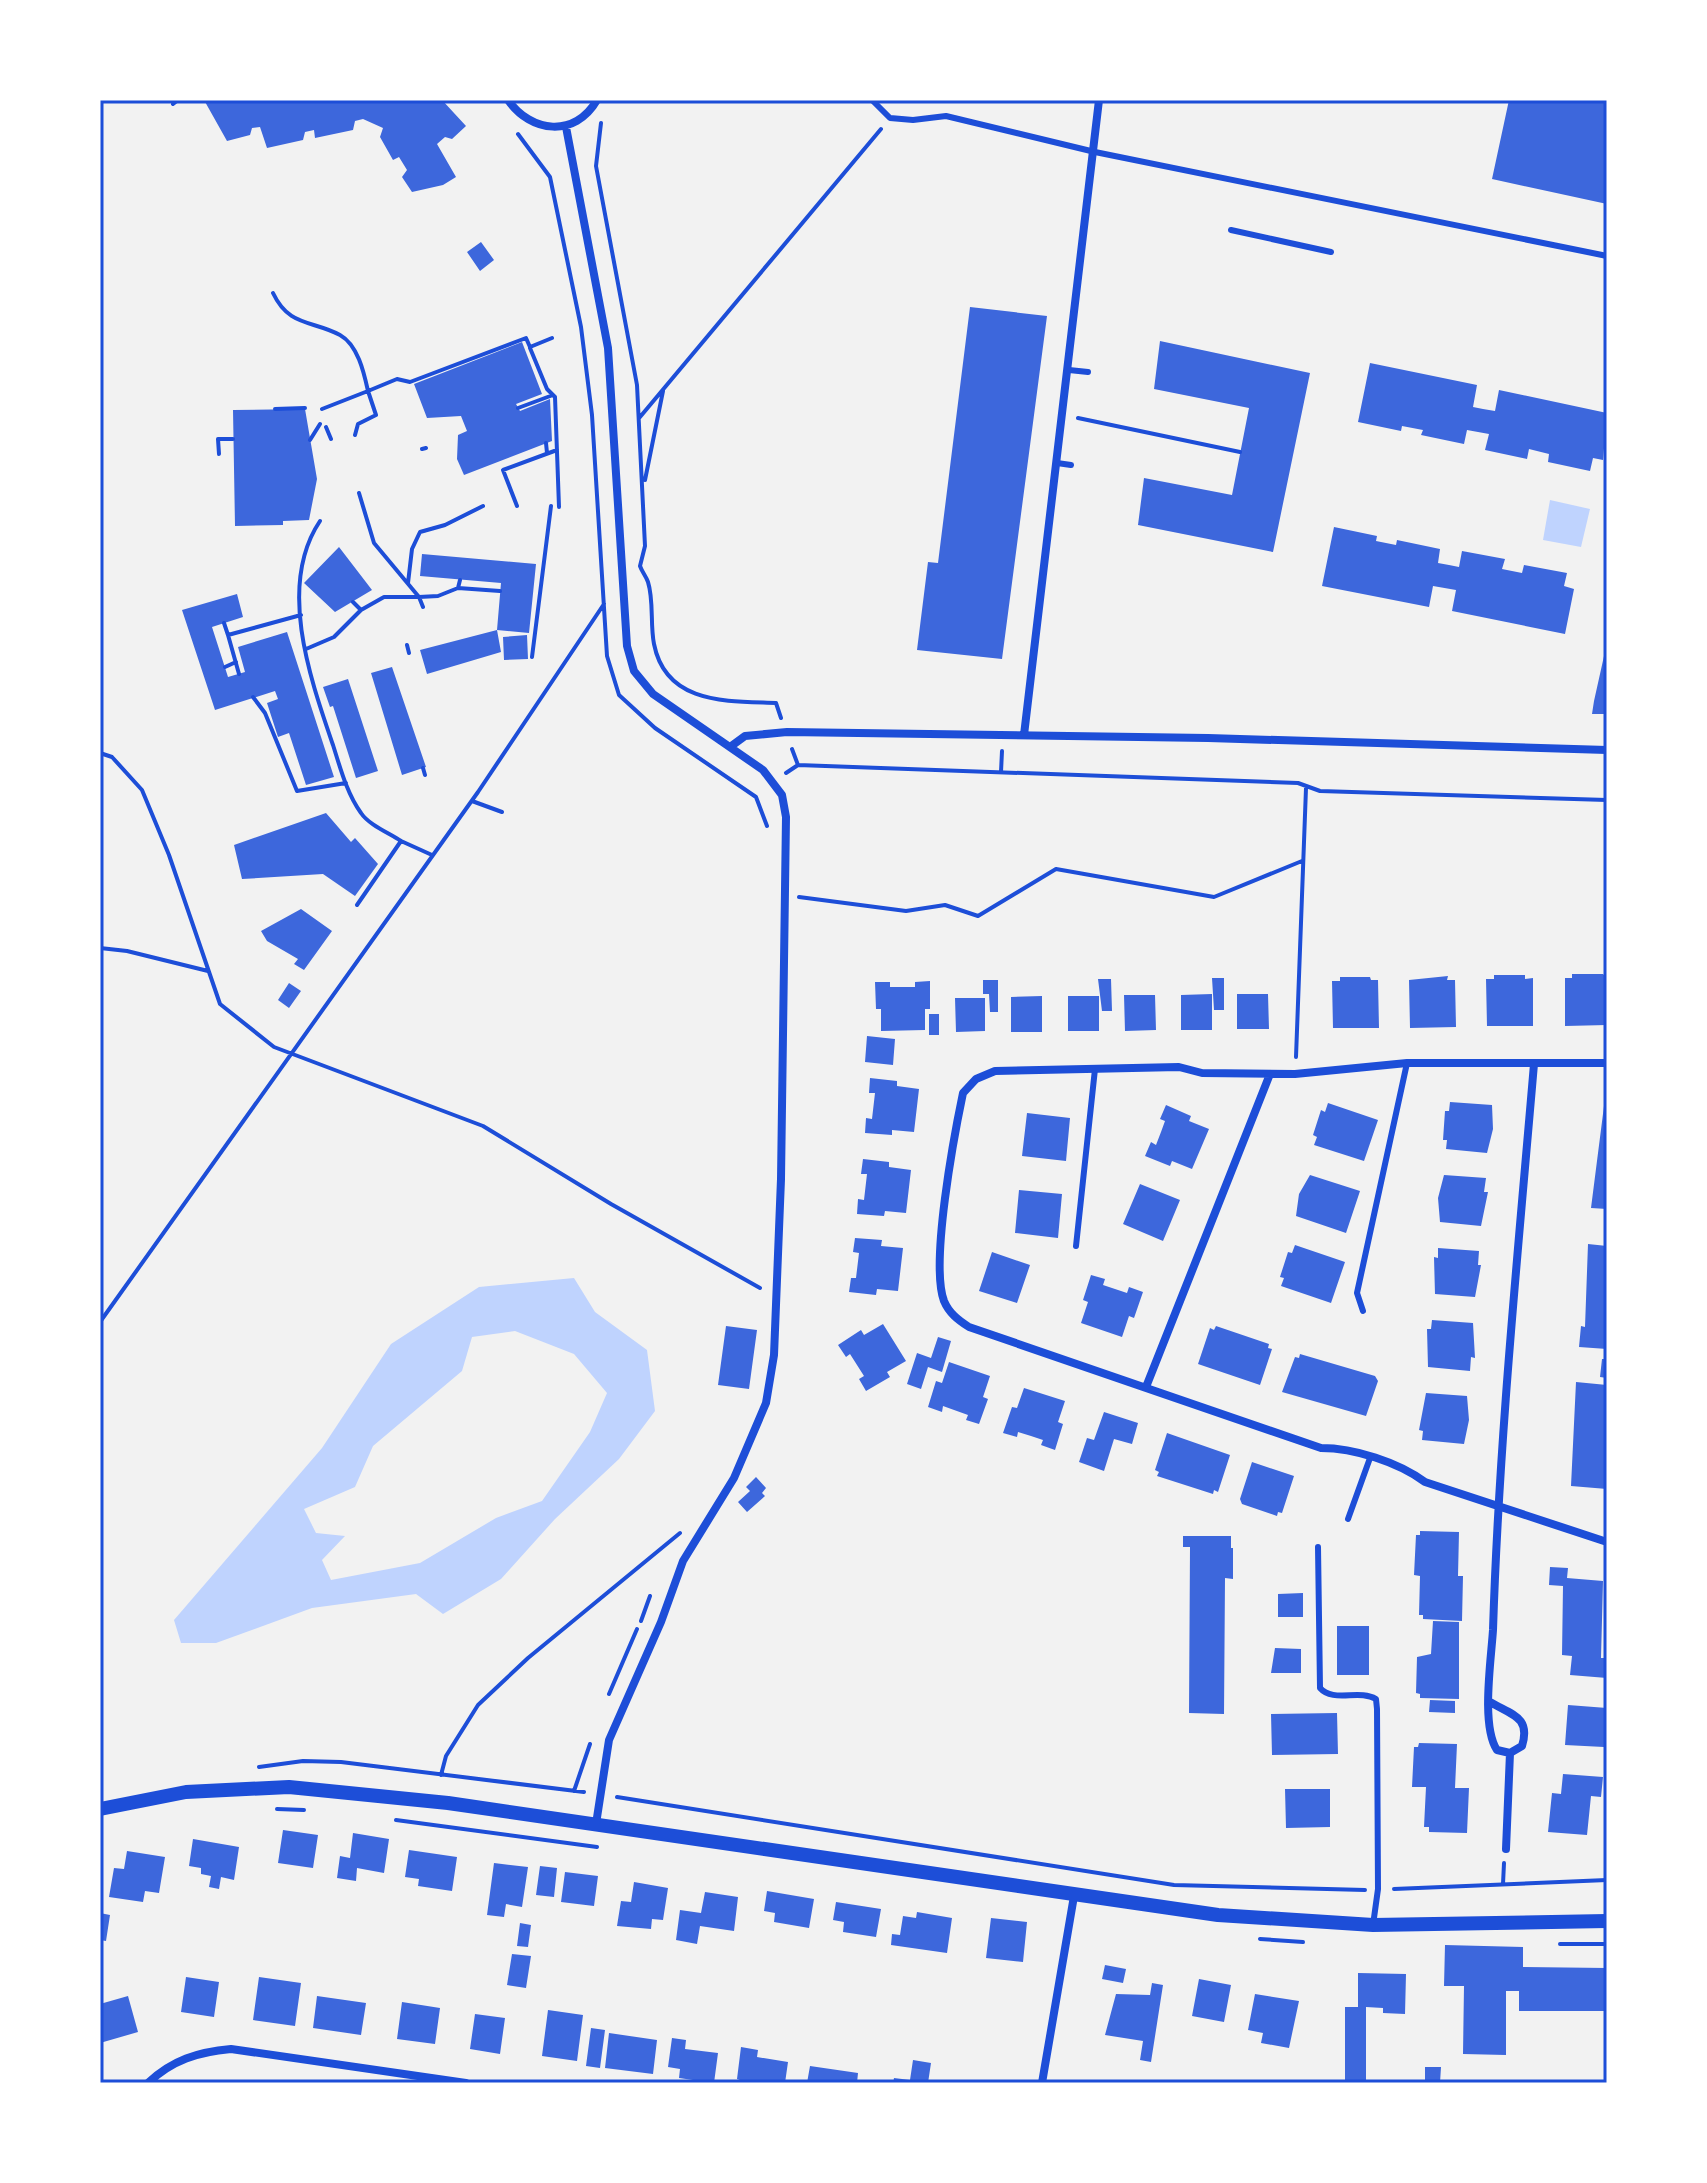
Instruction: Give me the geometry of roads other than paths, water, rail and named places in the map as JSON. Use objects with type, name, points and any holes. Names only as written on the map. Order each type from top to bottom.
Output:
[{"type":"street","points":[[508,100],[517,114],[532,124],[548,128],[566,127],[580,120],[597,100]]},
{"type":"street","points":[[1024,735],[1099,100]]},
{"type":"street","points":[[566,127],[608,348],[627,646],[634,671],[653,694],[763,770],[782,795],[786,817],[777,1297],[774,1355],[766,1403],[734,1478],[683,1561],[661,1622],[609,1740],[596,1824]]},
{"type":"street","points":[[730,747],[745,736],[787,732],[1607,750]]},
{"type":"street","points":[[1607,1063],[1407,1063],[1295,1074],[1202,1073],[1179,1067],[995,1071],[976,1079],[963,1093],[942,1236],[943,1298],[949,1311],[969,1327],[1321,1448],[1341,1448],[1412,1472],[1425,1482],[1607,1542]]},
{"type":"street","points":[[1490,1702],[1521,1720],[1526,1732],[1522,1746],[1510,1753],[1497,1750],[1489,1738],[1490,1702],[1497,1506],[1534,1064]]},
{"type":"street","points":[[1146,1387],[1270,1074]]},
{"type":"street","points":[[1506,1849],[1510,1753]]},
{"type":"street","points":[[100,1809],[186,1792],[289,1787],[372,1793],[1218,1915],[1373,1925],[1607,1921]]},
{"type":"street","points":[[1042,2083],[1074,1896]]},
{"type":"street","points":[[148,2083],[165,2067],[205,2051],[231,2049],[466,2083]]},
{"type":"lane","points":[[872,100],[890,118],[913,120],[946,116],[1095,152],[1607,256]]},
{"type":"lane","points":[[1231,230],[1331,252]]},
{"type":"lane","points":[[1069,370],[1088,372]]},
{"type":"lane","points":[[1057,463],[1071,465]]},
{"type":"lane","points":[[1363,1311],[1357,1293],[1407,1063]]},
{"type":"lane","points":[[1076,1246],[1095,1069]]},
{"type":"lane","points":[[1348,1519],[1370,1458]]},
{"type":"lane","points":[[1318,1547],[1320,1688],[1329,1695],[1369,1695],[1376,1699],[1378,1889],[1373,1925]]},
{"type":"water","points":[[1550,500],[1590,509],[1581,547],[1543,540]]},
{"type":"water","points":[[574,1278],[595,1312],[647,1350],[655,1411],[619,1459],[555,1519],[501,1579],[443,1614],[416,1594],[312,1608],[216,1643],[181,1643],[174,1620],[322,1448],[391,1344],[479,1287]],"holes":[[[515,1331],[574,1354],[607,1393],[590,1432],[542,1501],[496,1518],[420,1563],[331,1580],[322,1560],[345,1536],[316,1533],[304,1509],[355,1487],[373,1446],[462,1371],[472,1337]]]}]
